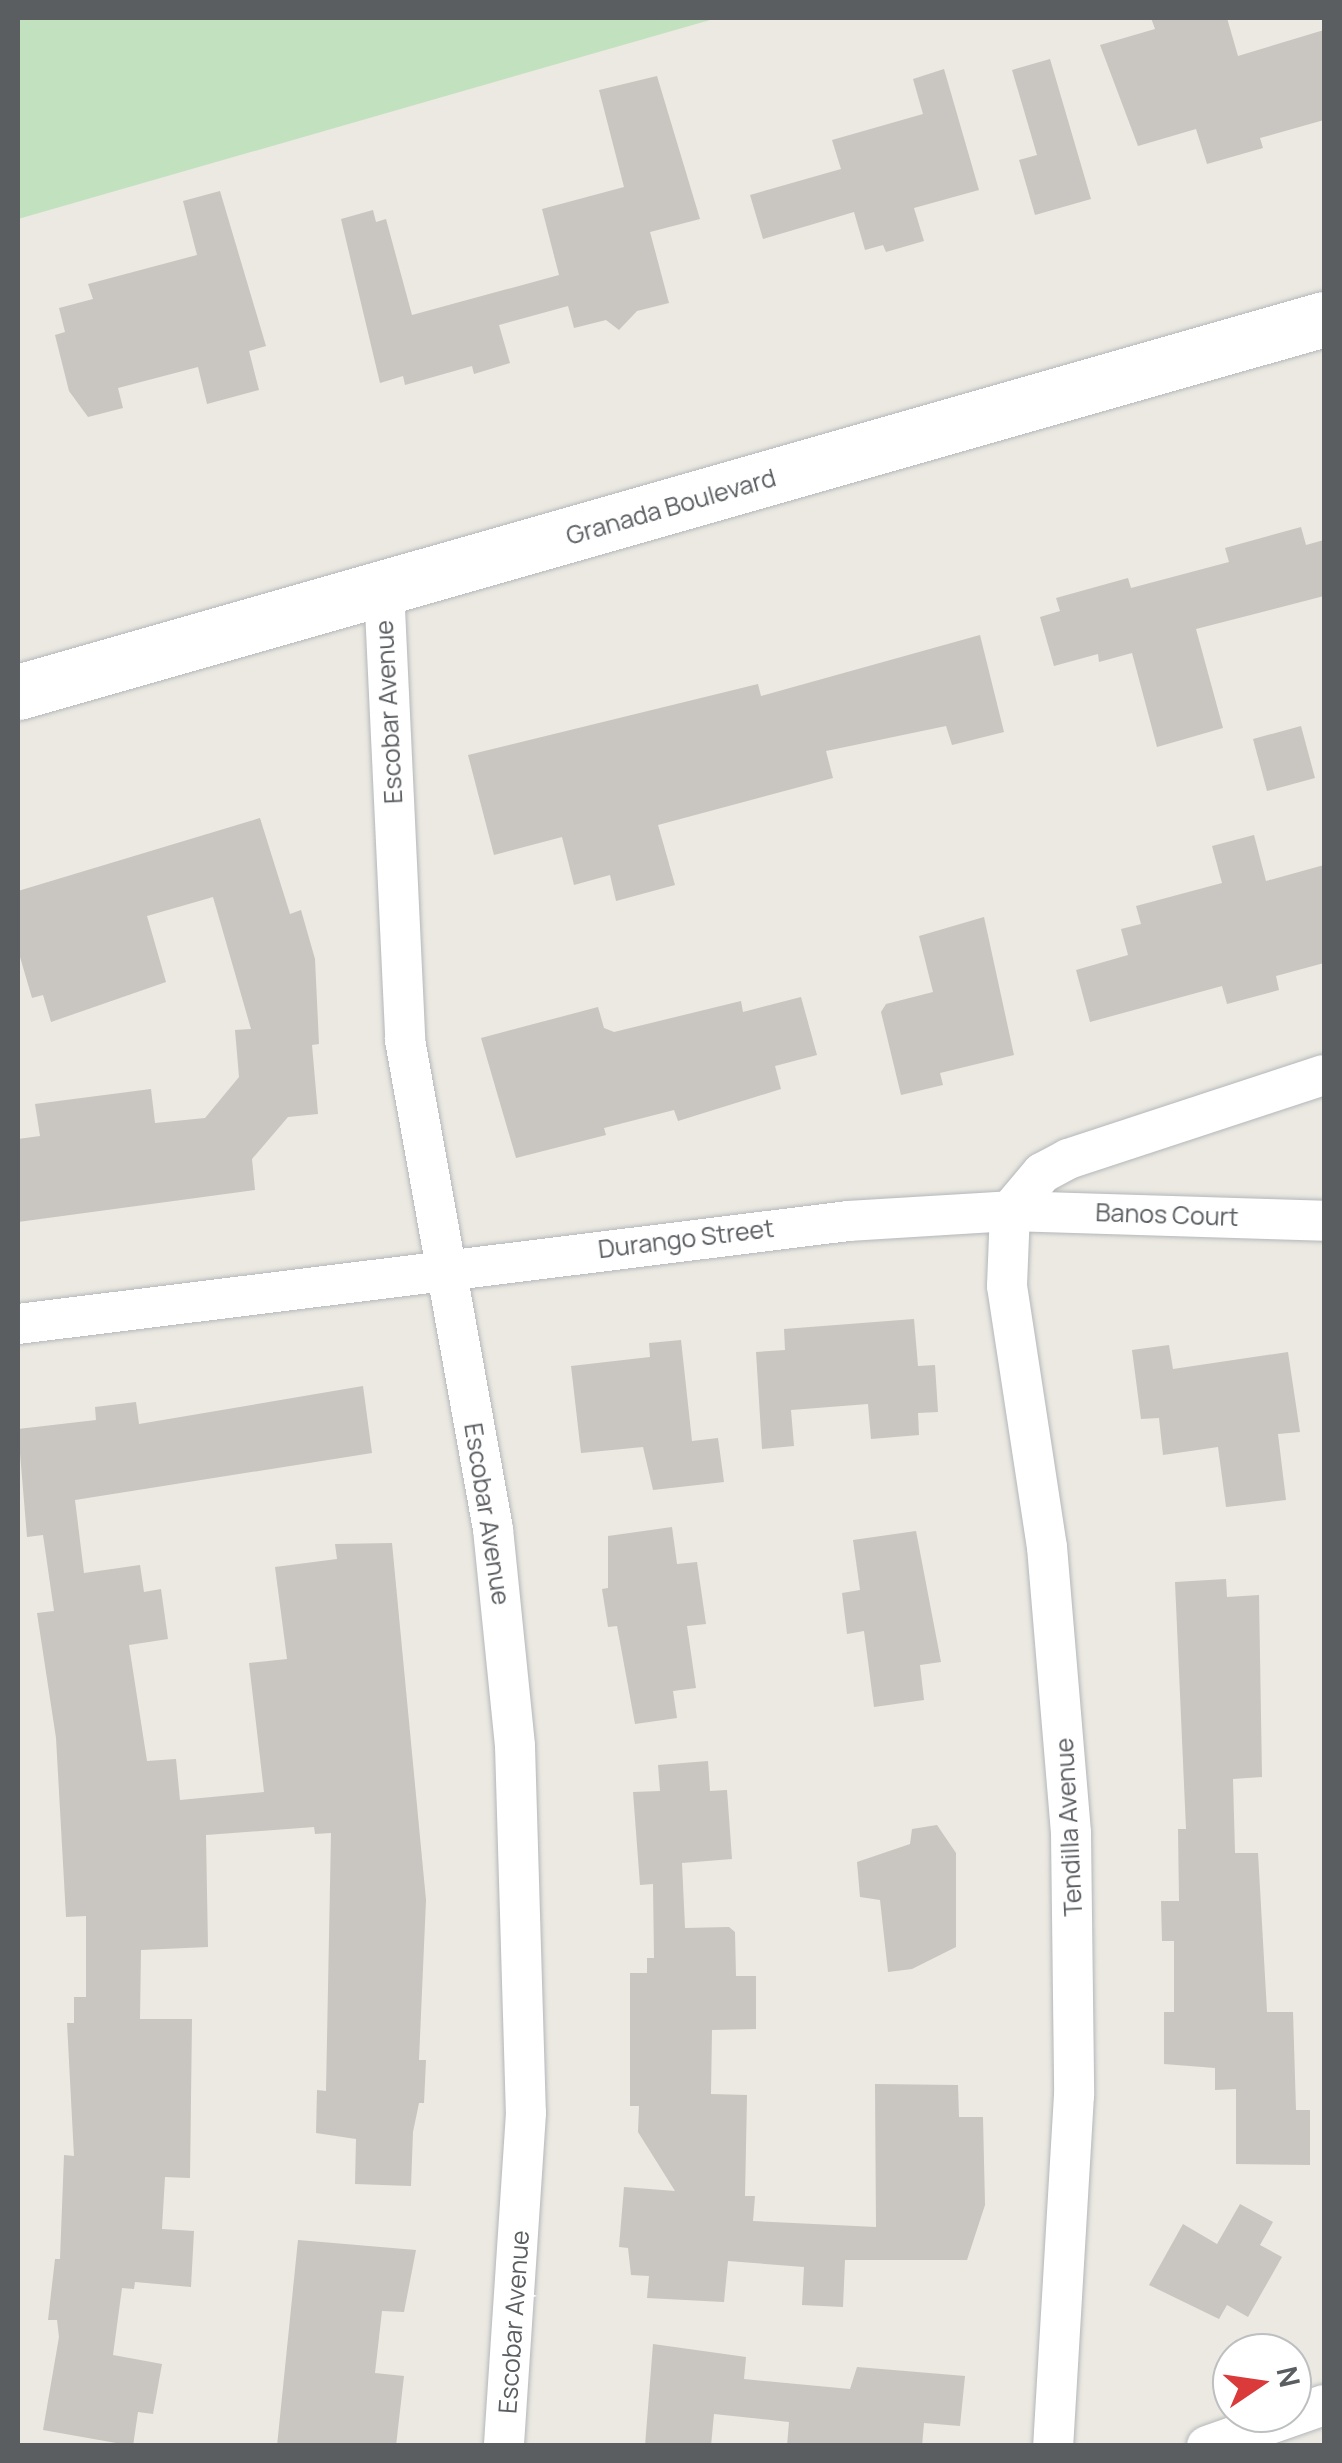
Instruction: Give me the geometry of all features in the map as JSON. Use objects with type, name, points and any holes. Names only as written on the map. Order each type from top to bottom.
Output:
[{"type":"street","name":"Granada Boulevard","points":[[18,692],[1324,319]]},
{"type":"street","name":"Escobar Avenue","points":[[384,588],[404,1040],[493,1528],[517,1782],[526,2113],[504,2446]]},
{"type":"street","points":[[1010,1211],[1042,1173],[1068,1159],[1324,1076]]},
{"type":"street","name":"Durango Street","points":[[18,1324],[752,1230],[1010,1211]]},
{"type":"street","name":"Banos Court","points":[[1010,1211],[1324,1221]]},
{"type":"street","name":"Tendilla Avenue","points":[[1010,1211],[1008,1286],[1046,1534],[1072,1852],[1074,2094],[1053,2446]]},
{"type":"street","points":[[1208,2446],[1324,2406]]},
{"type":"green space","points":[[18,18],[717,18],[18,219]]},
{"type":"building","points":[[1151,18],[1227,18],[1238,56],[1324,30],[1324,120],[1260,138],[1263,148],[1207,164],[1196,129],[1138,146],[1100,45],[1155,29]]},
{"type":"building","points":[[1050,59],[1091,199],[1035,215],[1019,160],[1037,155],[1012,70]]},
{"type":"building","points":[[944,69],[979,190],[914,208],[924,241],[886,252],[883,245],[865,250],[854,212],[763,239],[750,195],[841,169],[832,140],[923,114],[913,79]]},
{"type":"building","points":[[657,76],[700,219],[650,232],[669,303],[637,311],[619,330],[606,320],[574,328],[568,306],[499,325],[510,363],[474,374],[472,366],[405,385],[403,376],[380,383],[341,219],[373,210],[376,222],[386,219],[412,315],[559,275],[542,209],[624,187],[599,90]]},
{"type":"building","points":[[220,191],[266,346],[249,351],[259,390],[207,404],[198,367],[118,388],[123,408],[88,417],[69,391],[55,335],[65,332],[59,308],[93,299],[88,284],[197,255],[183,201]]},
{"type":"building","points":[[1301,527],[1306,545],[1324,540],[1324,596],[1196,629],[1223,728],[1157,747],[1132,653],[1099,662],[1098,654],[1054,666],[1040,617],[1060,611],[1056,598],[1128,578],[1131,588],[1229,562],[1225,548]]},
{"type":"building","points":[[980,635],[1004,732],[952,745],[946,726],[826,751],[833,778],[658,825],[675,885],[616,901],[610,875],[574,885],[562,837],[494,855],[468,755],[758,684],[761,696]]},
{"type":"building","points":[[1301,726],[1315,778],[1267,791],[1253,739]]},
{"type":"building","points":[[260,818],[290,914],[301,910],[315,959],[319,1044],[312,1045],[318,1114],[288,1117],[252,1159],[255,1190],[18,1222],[18,1139],[40,1136],[35,1104],[151,1089],[155,1123],[205,1118],[239,1077],[235,1030],[251,1029],[213,897],[147,916],[166,982],[51,1022],[43,995],[32,998],[18,950],[18,891]]},
{"type":"building","points":[[1254,835],[1266,881],[1324,865],[1324,963],[1276,976],[1279,990],[1227,1004],[1222,986],[1090,1022],[1076,970],[1128,955],[1121,929],[1141,924],[1136,906],[1222,883],[1212,846]]},
{"type":"building","points":[[984,917],[1014,1055],[940,1073],[943,1085],[901,1095],[881,1012],[886,1004],[933,992],[919,936]]},
{"type":"building","points":[[801,997],[817,1055],[775,1066],[781,1089],[678,1121],[674,1110],[604,1128],[606,1135],[516,1158],[481,1038],[598,1007],[604,1028],[614,1032],[741,1001],[743,1012]]},
{"type":"building","points":[[914,1319],[918,1366],[935,1365],[938,1412],[918,1413],[919,1435],[871,1439],[868,1404],[791,1410],[794,1446],[762,1449],[756,1352],[785,1350],[784,1329]]},
{"type":"building","points":[[681,1340],[692,1441],[718,1438],[724,1482],[653,1490],[643,1447],[581,1453],[571,1366],[650,1357],[649,1343]]},
{"type":"building","points":[[1169,1345],[1173,1369],[1288,1352],[1300,1432],[1278,1434],[1286,1500],[1226,1507],[1218,1447],[1163,1455],[1159,1418],[1141,1419],[1132,1350]]},
{"type":"building","points":[[363,1386],[372,1453],[75,1500],[84,1573],[140,1565],[144,1592],[161,1589],[168,1639],[129,1645],[147,1761],[176,1759],[180,1800],[264,1792],[249,1663],[287,1659],[275,1567],[337,1559],[335,1544],[392,1543],[426,1900],[419,2060],[426,2060],[424,2103],[419,2103],[413,2132],[411,2186],[355,2184],[356,2139],[316,2133],[317,2090],[326,2091],[331,1833],[315,1834],[314,1827],[206,1835],[208,1947],[141,1950],[140,2019],[192,2019],[190,2178],[165,2177],[162,2229],[194,2231],[191,2287],[135,2282],[134,2289],[122,2288],[113,2355],[162,2364],[153,2414],[138,2412],[133,2446],[43,2430],[59,2337],[57,2320],[48,2320],[55,2259],[60,2259],[64,2155],[74,2156],[67,2023],[74,2023],[74,1997],[86,1997],[86,1916],[66,1917],[56,1738],[37,1613],[54,1611],[43,1535],[27,1537],[18,1429],[96,1420],[95,1407],[136,1402],[139,1424]]},
{"type":"building","points":[[672,1527],[677,1564],[697,1562],[706,1624],[687,1626],[696,1688],[673,1691],[677,1718],[635,1724],[617,1626],[608,1627],[602,1589],[608,1588],[608,1536]]},
{"type":"building","points":[[916,1531],[941,1662],[920,1665],[924,1700],[874,1707],[864,1631],[847,1634],[842,1593],[860,1590],[853,1540]]},
{"type":"building","points":[[1226,1579],[1227,1597],[1259,1595],[1262,1777],[1233,1779],[1235,1853],[1258,1853],[1267,2012],[1293,2012],[1296,2110],[1310,2110],[1310,2165],[1236,2164],[1236,2089],[1215,2090],[1215,2068],[1164,2064],[1164,2012],[1174,2012],[1174,1941],[1162,1941],[1161,1901],[1179,1901],[1178,1829],[1186,1829],[1175,1582]]},
{"type":"building","points":[[708,1761],[710,1791],[727,1790],[732,1859],[682,1863],[685,1928],[729,1927],[735,1932],[736,1976],[756,1976],[756,2029],[712,2030],[711,2094],[747,2095],[745,2196],[755,2196],[753,2221],[876,2227],[875,2084],[958,2085],[959,2117],[983,2117],[985,2205],[967,2260],[845,2260],[843,2307],[802,2305],[804,2267],[728,2261],[724,2302],[647,2298],[649,2276],[631,2275],[628,2248],[619,2247],[624,2187],[675,2191],[638,2132],[639,2106],[630,2106],[630,1973],[647,1973],[647,1958],[654,1958],[653,1884],[640,1885],[633,1792],[660,1791],[658,1765]]},
{"type":"building","points":[[937,1825],[956,1853],[956,1947],[912,1969],[888,1972],[880,1900],[860,1897],[857,1862],[910,1844],[912,1829]]},
{"type":"building","points":[[1240,2204],[1273,2222],[1260,2245],[1282,2257],[1248,2317],[1227,2305],[1219,2319],[1149,2285],[1183,2224],[1217,2244]]},
{"type":"building","points":[[298,2240],[416,2250],[404,2312],[382,2311],[375,2373],[404,2376],[396,2446],[277,2446]]},
{"type":"building","points":[[653,2344],[746,2357],[744,2379],[850,2389],[857,2367],[965,2376],[960,2426],[924,2423],[922,2446],[787,2446],[789,2422],[714,2414],[711,2446],[645,2446]]}]
